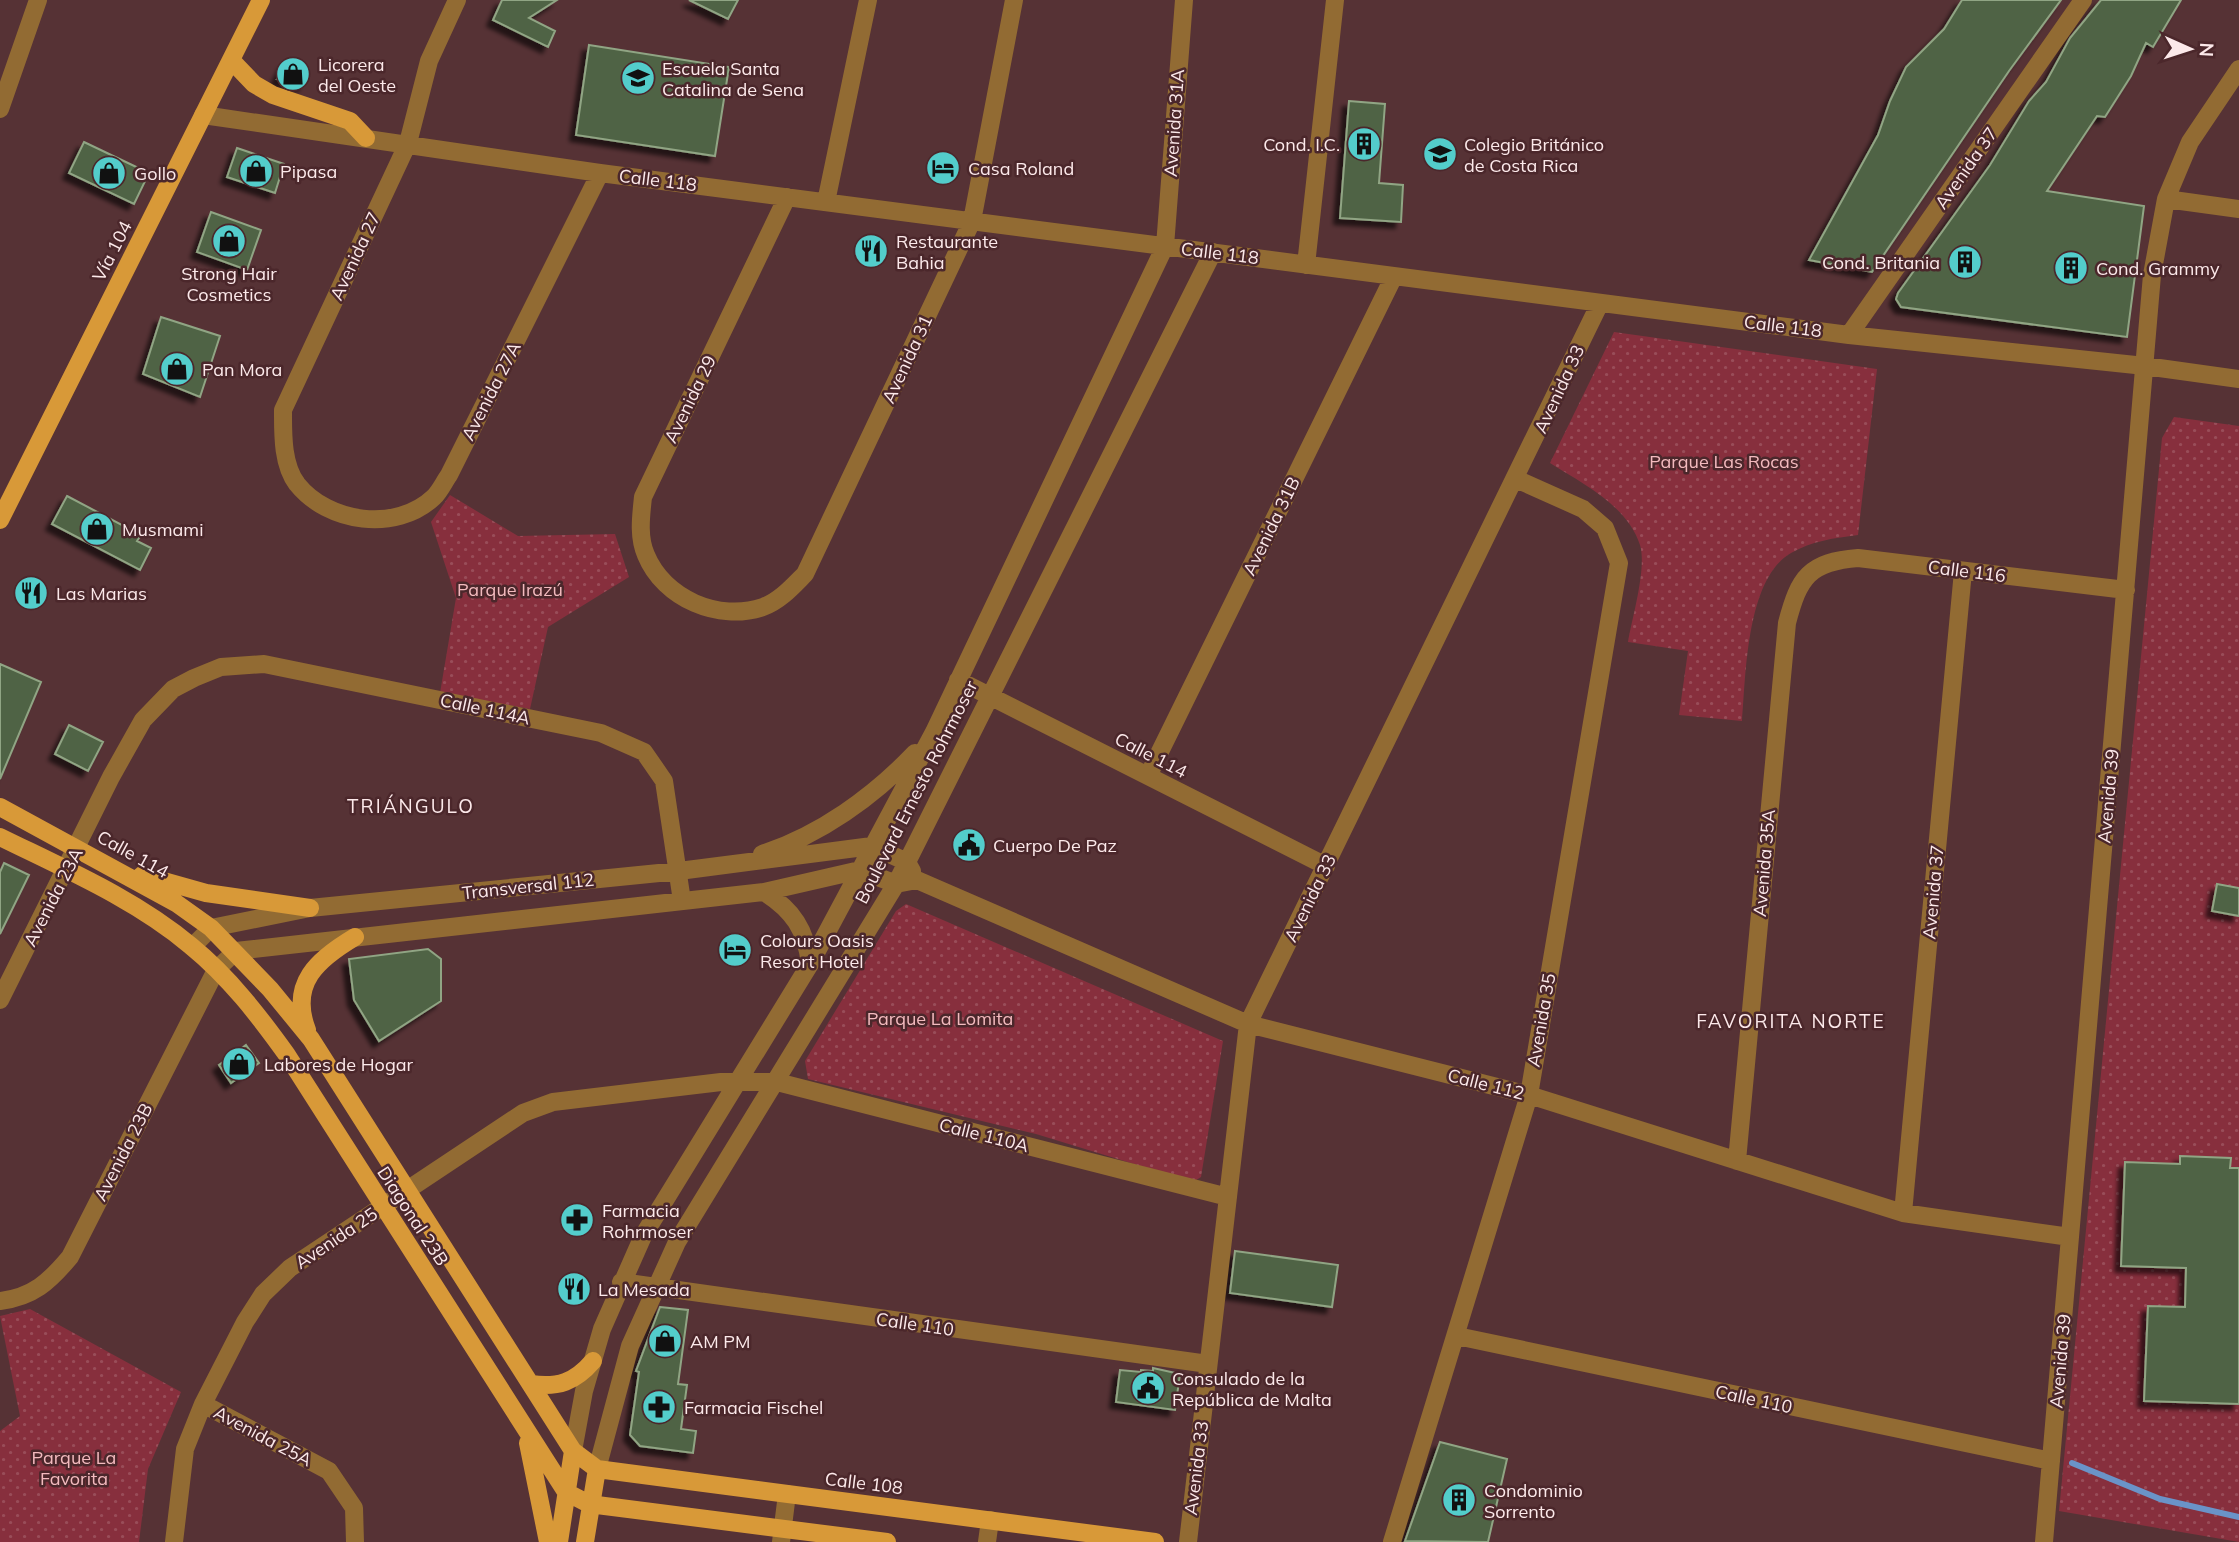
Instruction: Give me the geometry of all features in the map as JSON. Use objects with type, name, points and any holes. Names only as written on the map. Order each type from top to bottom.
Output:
[{"type":"main road","name":"Vía 104","points":[[0,520],[6,495],[261,0]]},
{"type":"main road","points":[[231,60],[254,84],[273,95],[350,121],[366,138]]},
{"type":"main road","name":"Calle 114","points":[[0,807],[106,862],[176,903],[211,928],[236,951]]},
{"type":"main road","points":[[0,837],[66,869],[155,919],[192,947],[216,970]]},
{"type":"main road","points":[[106,862],[206,893],[310,908]]},
{"type":"main road","points":[[311,1040],[302,1015],[303,989],[314,966],[355,937]]},
{"type":"main road","name":"Diagonal 23B","points":[[236,951],[311,1040],[573,1451]]},
{"type":"main road","name":"Diagonal 23B","points":[[216,970],[251,1006],[288,1055],[382,1207],[566,1492]]},
{"type":"main road","points":[[531,1384],[548,1387],[566,1384],[582,1375],[593,1361]]},
{"type":"main road","points":[[525,1429],[548,1542]]},
{"type":"main road","name":"Calle 108","points":[[573,1451],[597,1469],[1155,1542]]},
{"type":"main road","name":"Boulevard Ernesto Rohrmoser","points":[[559,1542],[573,1451]]},
{"type":"main road","name":"Boulevard Ernesto Rohrmoser","points":[[584,1542],[597,1469]]},
{"type":"main road","points":[[566,1492],[589,1504],[782,1535],[887,1542]]},
{"type":"street","points":[[0,109],[38,0]]},
{"type":"street","name":"Avenida 27","points":[[320,503],[296,483],[282,442],[284,410],[408,143],[429,61],[457,0]]},
{"type":"street","points":[[827,202],[868,0]]},
{"type":"street","name":"Avenida 31","points":[[681,598],[704,607],[736,613],[765,607],[785,594],[805,574],[972,221],[1014,0]]},
{"type":"street","name":"Avenida 31A","points":[[1165,246],[1184,0]]},
{"type":"street","points":[[1306,265],[1335,0]]},
{"type":"street","name":"Avenida 37","points":[[1849,335],[2083,0]]},
{"type":"street","name":"Avenida 39","points":[[2044,1542],[2152,275],[2166,199],[2190,142],[2239,69]]},
{"type":"street","name":"Calle 118","points":[[203,115],[600,173],[1306,265],[1849,335],[2145,366],[2239,379]]},
{"type":"street","name":"Avenida 27A","points":[[320,503],[354,520],[382,519],[406,514],[434,497],[449,475],[600,173]]},
{"type":"street","name":"Avenida 29","points":[[681,598],[646,555],[640,527],[643,497],[787,197]]},
{"type":"street","points":[[2166,199],[2239,209]]},
{"type":"street","name":"Boulevard Ernesto Rohrmoser","points":[[573,1451],[593,1361],[621,1282],[643,1236],[810,964],[934,732],[1165,246]]},
{"type":"street","name":"Boulevard Ernesto Rohrmoser","points":[[597,1469],[614,1399],[654,1288],[710,1186],[777,1082],[896,884],[1213,252]]},
{"type":"street","name":"Avenida 31B","points":[[1148,776],[1394,276]]},
{"type":"street","name":"Avenida 33","points":[[1188,1542],[1248,1024],[1516,480],[1600,303]]},
{"type":"street","name":"Avenida 35","points":[[1392,1542],[1529,1095],[1619,563],[1605,528],[1583,509],[1516,480]]},
{"type":"street","name":"Calle 116","points":[[1810,571],[1831,560],[1858,558],[2126,590]]},
{"type":"street","name":"Avenida 35A","points":[[1737,1161],[1787,623],[1795,590],[1810,571]]},
{"type":"street","name":"Avenida 37","points":[[1903,1213],[1963,571]]},
{"type":"street","name":"Calle 114A","points":[[173,690],[221,667],[264,664],[601,733],[643,752],[664,781],[682,901]]},
{"type":"street","name":"Calle 114","points":[[958,680],[1326,866]]},
{"type":"street","name":"Avenida 23A","points":[[0,1000],[111,777],[144,720],[173,690]]},
{"type":"street","points":[[727,865],[786,844],[819,828],[862,801],[900,769],[934,732]]},
{"type":"street","points":[[860,870],[896,884],[917,880],[907,862],[872,846]]},
{"type":"street","name":"Transversal 112","points":[[211,928],[310,908],[679,871],[872,846]]},
{"type":"street","name":"Transversal 112","points":[[236,951],[764,892],[860,870]]},
{"type":"street","name":"Calle 112","points":[[917,880],[1248,1024],[1529,1095],[1903,1213],[2070,1237]]},
{"type":"street","points":[[764,892],[783,904],[798,921],[807,942],[810,964]]},
{"type":"street","points":[[192,947],[211,928]]},
{"type":"street","points":[[216,970],[236,951]]},
{"type":"street","name":"Avenida 23B","points":[[0,1301],[32,1293],[48,1283],[70,1257],[216,970]]},
{"type":"street","name":"Avenida 25","points":[[173,1542],[185,1449],[203,1404],[244,1321],[263,1294],[290,1268],[523,1113],[553,1102],[721,1082],[739,1083]]},
{"type":"street","name":"Calle 110A","points":[[739,1083],[777,1082],[1228,1197]]},
{"type":"street","name":"Calle 110","points":[[621,1282],[1208,1364]]},
{"type":"street","name":"Calle 110","points":[[1457,1336],[2051,1461]]},
{"type":"street","name":"Avenida 25A","points":[[203,1404],[329,1471],[354,1508],[355,1542]]},
{"type":"street","points":[[782,1535],[787,1494]]},
{"type":"street","points":[[987,1542],[990,1520]]},
{"type":"green space","name":"Parque Las Rocas","points":[[1614,332],[1877,369],[1858,535],[1815,543],[1799,549],[1776,566],[1765,584],[1751,629],[1742,721],[1679,715],[1688,651],[1628,642],[1642,566],[1640,545],[1634,531],[1615,507],[1550,463]]},
{"type":"green space","points":[[2174,417],[2239,426],[2239,1542],[2059,1511],[2162,438]]},
{"type":"green space","name":"Parque Irazú","points":[[450,495],[518,536],[615,534],[629,577],[548,627],[530,709],[440,693],[456,598],[431,522]]},
{"type":"green space","name":"Parque La Lomita","points":[[906,904],[1223,1041],[1201,1177],[1193,1182],[1036,1134],[808,1079],[805,1061],[896,911]]},
{"type":"green space","name":"Parque La Favorita","points":[[30,1309],[181,1392],[148,1469],[139,1542],[0,1542],[0,1431],[20,1416],[0,1316]]},
{"type":"building","points":[[502,0],[557,0],[529,18],[555,31],[548,47],[493,20]]},
{"type":"building","points":[[689,0],[738,0],[728,19]]},
{"type":"building","points":[[1962,0],[2061,0],[2009,71],[1872,272],[1809,260],[1878,135],[1906,67],[1944,29]]},
{"type":"building","points":[[2101,0],[2181,0],[2153,47],[2146,43],[2131,76],[2105,117],[2097,116],[2047,191],[2144,206],[2127,337],[1901,307],[1896,299],[1898,293],[1990,165],[2029,101],[2046,82],[2070,38]]},
{"type":"building","points":[[589,45],[729,67],[715,156],[576,135]]},
{"type":"building","name":"Licorera del Oeste","points":[[285,63],[308,69],[304,85],[277,79]]},
{"type":"building","name":"Cond. I.C.","points":[[1349,101],[1385,104],[1379,183],[1403,185],[1401,222],[1340,218]]},
{"type":"building","name":"Gollo","points":[[84,142],[149,173],[134,204],[69,173]]},
{"type":"building","name":"Pipasa","points":[[237,148],[284,164],[275,193],[227,177]]},
{"type":"building","name":"Strong Hair Cosmetics","points":[[211,212],[261,230],[247,270],[197,252]]},
{"type":"building","points":[[161,317],[220,336],[200,397],[143,374]]},
{"type":"building","name":"Musmami","points":[[67,496],[141,535],[137,541],[151,548],[140,570],[52,524]]},
{"type":"building","points":[[0,664],[41,682],[0,779]]},
{"type":"building","points":[[69,725],[103,742],[88,771],[55,754]]},
{"type":"building","points":[[4,863],[29,875],[0,934],[0,872]]},
{"type":"building","points":[[2217,884],[2239,888],[2239,916],[2212,911]]},
{"type":"building","points":[[428,949],[441,959],[441,1001],[379,1041],[354,1000],[349,959]]},
{"type":"building","name":"Labores de Hogar","points":[[246,1045],[259,1063],[231,1083],[219,1065]]},
{"type":"building","points":[[2180,1156],[2231,1158],[2230,1168],[2239,1168],[2239,1404],[2144,1401],[2148,1306],[2185,1307],[2186,1268],[2121,1266],[2125,1162],[2180,1164]]},
{"type":"building","points":[[1235,1251],[1338,1265],[1332,1307],[1230,1293]]},
{"type":"building","points":[[660,1307],[688,1310],[678,1384],[687,1385],[681,1429],[696,1431],[693,1453],[640,1446],[630,1435],[639,1372],[636,1371]]},
{"type":"building","points":[[1153,1368],[1180,1374],[1175,1410],[1116,1402],[1120,1370],[1141,1372],[1153,1371]]},
{"type":"building","name":"Condominio Sorrento","points":[[1440,1442],[1507,1459],[1488,1542],[1405,1541]]},
{"type":"waterway","points":[[2072,1463],[2160,1499],[2239,1517]]},
{"type":"place","name":"Licorera del Oeste","points":[[293,74]]},
{"type":"place","name":"Escuela Santa Catalina de Sena","points":[[638,78]]},
{"type":"place","name":"Cond. I.C.","points":[[1364,144]]},
{"type":"place","name":"Colegio Británico de Costa Rica","points":[[1440,154]]},
{"type":"place","name":"Casa Roland","points":[[943,168]]},
{"type":"place","name":"Pipasa","points":[[256,171]]},
{"type":"place","name":"Gollo","points":[[109,173]]},
{"type":"place","name":"Strong Hair Cosmetics","points":[[229,241]]},
{"type":"place","name":"Restaurante Bahia","points":[[871,251]]},
{"type":"place","name":"Cond. Britania","points":[[1965,262]]},
{"type":"place","name":"Cond. Grammy","points":[[2071,268]]},
{"type":"place","name":"Pan Mora","points":[[177,369]]},
{"type":"place","name":"Musmami","points":[[97,529]]},
{"type":"place","name":"Las Marias","points":[[31,593]]},
{"type":"place","name":"Cuerpo De Paz","points":[[969,845]]},
{"type":"place","name":"Colours Oasis Resort Hotel","points":[[735,950]]},
{"type":"place","name":"Labores de Hogar","points":[[239,1064]]},
{"type":"place","name":"Farmacia Rohrmoser","points":[[577,1220]]},
{"type":"place","name":"La Mesada","points":[[574,1289]]},
{"type":"place","name":"AM PM","points":[[665,1341]]},
{"type":"place","name":"Consulado de la República de Malta","points":[[1148,1388]]},
{"type":"place","name":"Farmacia Fischel","points":[[659,1407]]},
{"type":"place","name":"Condominio Sorrento","points":[[1459,1500]]},
{"type":"district","name":"TRIÁNGULO","points":[[411,806]]},
{"type":"district","name":"FAVORITA NORTE","points":[[1791,1021]]}]
